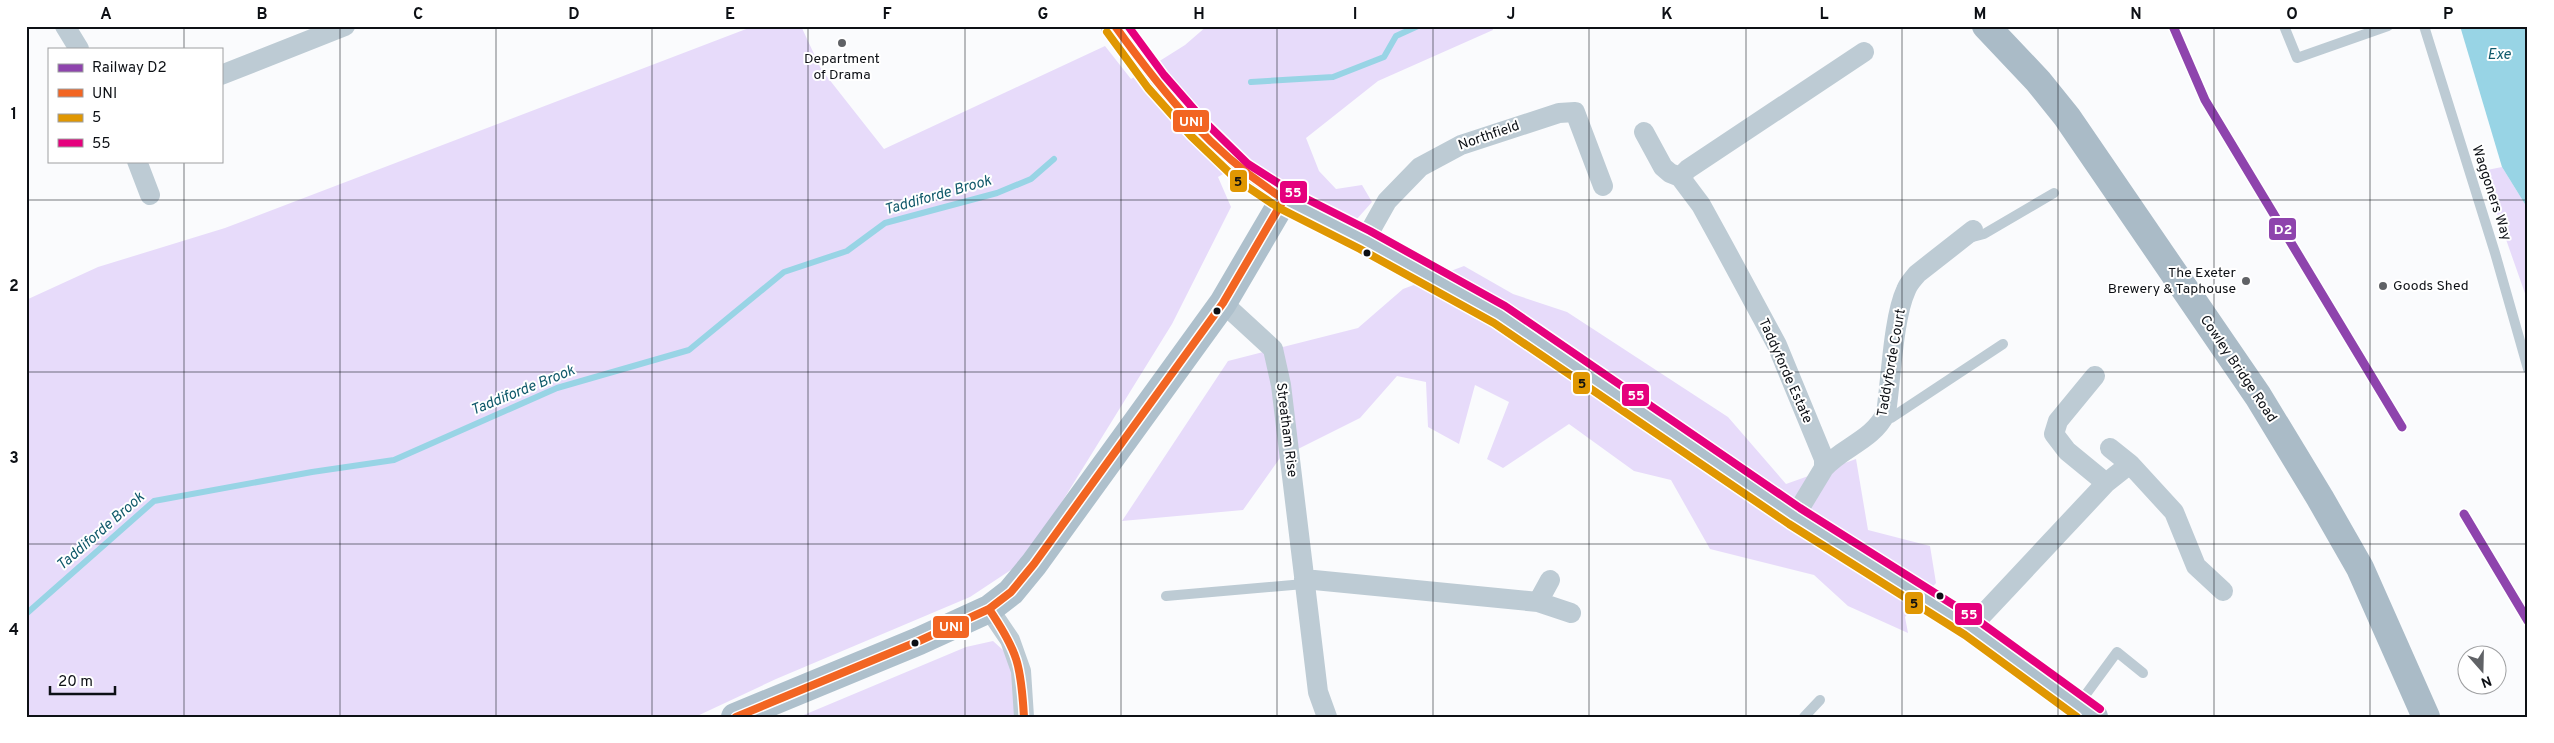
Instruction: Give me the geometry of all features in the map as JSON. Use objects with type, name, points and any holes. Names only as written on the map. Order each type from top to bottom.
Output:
[{"type":"highway","name":"Cowley Bridge Road","points":[[1986,26],[2038,81],[2067,117],[2258,396],[2360,568],[2426,717]]},
{"type":"main road","points":[[1115,26],[1156,81],[1198,129],[1242,172],[1284,199],[1365,240],[1499,314],[1795,516],[1971,627],[2086,711]]},
{"type":"main road","points":[[735,717],[919,641],[989,609],[1010,592],[1034,564],[1223,303],[1284,199]]},
{"type":"street","points":[[65,26],[78,48]]},
{"type":"street","points":[[222,75],[345,26]]},
{"type":"street","points":[[1680,177],[1688,169],[1864,52]]},
{"type":"street","name":"Northfield","points":[[1365,240],[1387,200],[1420,167],[1461,145],[1559,113],[1575,112],[1603,186]]},
{"type":"street","name":"Taddyforde Estate","points":[[1644,132],[1663,167],[1670,173],[1680,177],[1701,205],[1777,345],[1818,449],[1824,459],[1824,468]]},
{"type":"street","points":[[137,162],[150,196]]},
{"type":"street","name":"Taddyforde Court","points":[[1824,468],[1832,459],[1869,437],[1886,414],[1897,324],[1905,291],[1917,274],[1968,235]]},
{"type":"street","name":"Streatham Rise","points":[[1223,303],[1273,349],[1282,385],[1318,692],[1327,717]]},
{"type":"street","points":[[2095,376],[2058,421],[2054,434],[2067,451],[2106,483]]},
{"type":"street","points":[[2110,448],[2130,464],[2174,512],[2196,566],[2223,591]]},
{"type":"street","points":[[1971,627],[2106,483],[2130,464]]},
{"type":"street","points":[[1795,516],[1824,468]]},
{"type":"street","points":[[1538,602],[1550,580]]},
{"type":"street","points":[[1304,581],[1538,602],[1570,613]]},
{"type":"street","points":[[989,609],[1010,640],[1021,671],[1024,717]]},
{"type":"lane","points":[[2284,26],[2297,58],[2388,26]]},
{"type":"lane","name":"Waggoners Way","points":[[2424,26],[2495,253],[2528,369]]},
{"type":"lane","points":[[1968,235],[1984,234],[2054,193]]},
{"type":"lane","points":[[1882,420],[1891,418],[2003,344]]},
{"type":"lane","points":[[1166,596],[1304,581]]},
{"type":"lane","points":[[2086,711],[2117,652],[2143,674]]},
{"type":"lane","points":[[1804,717],[1820,700]]},
{"type":"shaded area","points":[[754,26],[801,26],[821,69],[884,149],[1105,46],[1131,79],[1185,45],[1207,26],[1492,26],[1493,30],[1378,81],[1306,138],[1319,171],[1336,189],[1362,185],[1372,202],[1356,220],[1328,213],[1247,160],[1218,177],[1231,207],[1172,324],[1026,560],[970,597],[776,679],[695,717],[26,717],[26,300],[98,267],[225,228]]},
{"type":"shaded area","points":[[2502,167],[2528,209],[2528,302],[2482,171]]},
{"type":"shaded area","points":[[1464,266],[1513,294],[1567,312],[1728,417],[1786,484],[1856,459],[1868,530],[1930,546],[1936,583],[1905,617],[1908,633],[1848,606],[1814,575],[1710,549],[1671,480],[1634,471],[1569,424],[1503,468],[1487,459],[1509,402],[1475,385],[1459,444],[1428,427],[1426,382],[1397,376],[1360,418],[1280,458],[1243,510],[1122,521],[1228,361],[1358,328],[1403,289]]},
{"type":"shaded area","points":[[993,641],[1014,660],[1018,717],[799,717],[966,647]]},
{"type":"water","name":"Exe","points":[[2460,26],[2528,26],[2528,209],[2502,167]]},
{"type":"waterway","name":"Taddiforde Brook","points":[[1251,82],[1333,77],[1384,57],[1396,36],[1418,26]]},
{"type":"waterway","name":"Taddiforde Brook","points":[[26,614],[154,501],[312,472],[394,460],[557,388],[689,350],[784,272],[847,251],[885,223],[997,193],[1031,179],[1054,159]]},
{"type":"rail line","name":"D2","points":[[2173,26],[2205,100],[2402,427]]},
{"type":"rail line","name":"D2","points":[[2464,514],[2528,621]]},
{"type":"transit line","name":"UNI","points":[[1115,26],[1152,76],[1191,121],[1234,162],[1284,199]]},
{"type":"transit line","name":"55","points":[[1128,26],[1164,75],[1205,122],[1248,164],[1289,190],[1370,231],[1505,306],[1800,508],[1976,619],[2100,709]]},
{"type":"transit line","name":"5","points":[[1107,32],[1148,88],[1191,136],[1237,180],[1279,208],[1360,249],[1494,323],[1789,524],[1965,635],[2077,717]]},
{"type":"transit line","name":"UNI","points":[[736,717],[919,641],[989,609],[1011,592],[1034,564],[1223,303],[1284,199]]},
{"type":"transit line","name":"UNI","points":[[989,609],[1012,648],[1016,660],[1021,684],[1024,717]]},
{"type":"place","name":"Department of Drama","points":[[842,43]]},
{"type":"place","name":"The Exeter Brewery & Taphouse","points":[[2246,281]]},
{"type":"place","name":"Goods Shed","points":[[2383,286]]}]
